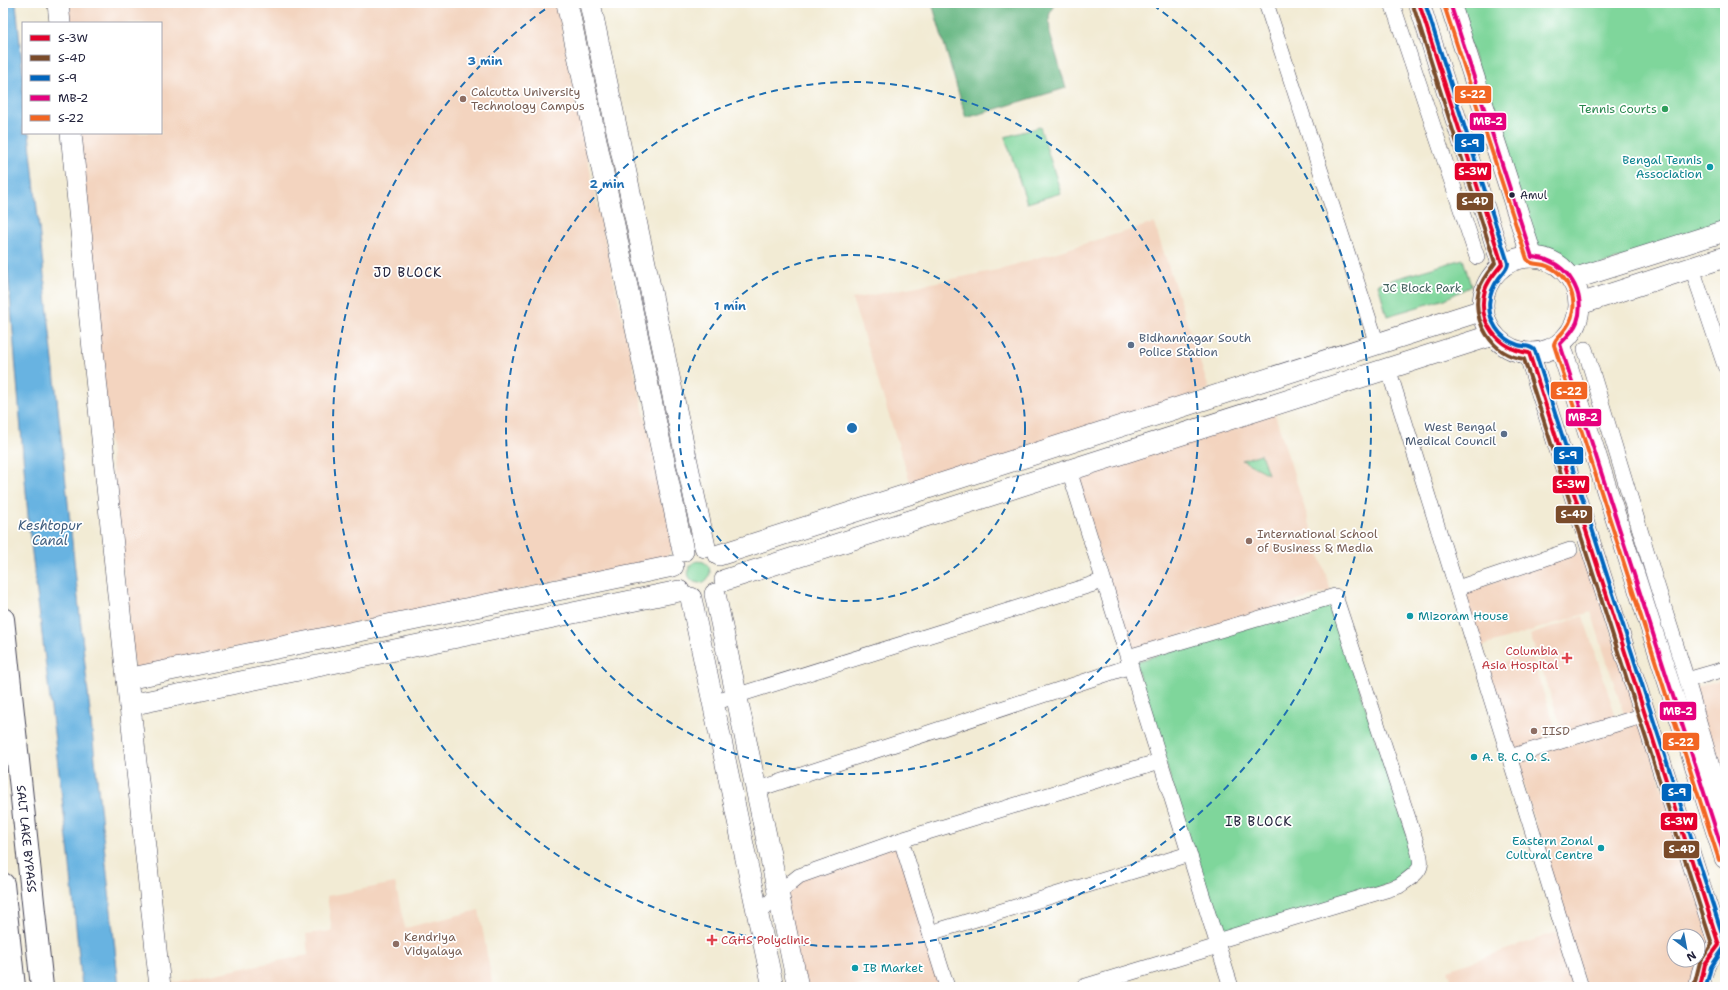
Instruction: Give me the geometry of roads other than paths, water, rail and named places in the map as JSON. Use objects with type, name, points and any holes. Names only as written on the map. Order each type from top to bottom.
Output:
[{"type":"main road","name":"SALT LAKE BYPASS","points":[[3,619],[42,987]]},
{"type":"main road","points":[[3,884],[14,987]]},
{"type":"street","points":[[58,3],[60,22]]},
{"type":"street","points":[[567,3],[678,559],[672,573],[673,582],[685,595],[713,703],[773,987]]},
{"type":"street","points":[[590,3],[712,551]]},
{"type":"street","points":[[1266,3],[1377,344]]},
{"type":"street","points":[[1392,3],[1477,257]]},
{"type":"street","points":[[1419,3],[1502,264]]},
{"type":"street","points":[[1450,3],[1532,257]]},
{"type":"street","points":[[71,134],[160,987]]},
{"type":"street","points":[[1573,279],[1725,231]]},
{"type":"street","points":[[1520,257],[1550,260],[1564,269],[1573,279],[1577,288],[1580,304],[1577,321],[1569,336],[1556,347],[1541,353],[1529,353],[1509,348],[1495,338],[1486,323],[1484,310],[1485,290],[1493,275],[1502,264],[1520,257]]},
{"type":"street","points":[[1580,304],[1725,257]]},
{"type":"street","points":[[1692,268],[1725,366]]},
{"type":"street","points":[[712,551],[772,538],[1484,310]]},
{"type":"street","points":[[130,705],[514,625],[685,595],[701,600],[720,587],[780,562],[1493,334]]},
{"type":"street","points":[[1560,344],[1725,858]]},
{"type":"street","points":[[1585,349],[1687,680],[1725,811]]},
{"type":"street","points":[[1529,353],[1645,716],[1722,944],[1710,955],[1702,970],[1699,987]]},
{"type":"street","points":[[1317,363],[1324,388]]},
{"type":"street","points":[[1388,368],[1581,987]]},
{"type":"street","points":[[988,469],[995,494]]},
{"type":"street","points":[[1069,470],[1231,987]]},
{"type":"street","points":[[772,538],[780,562]]},
{"type":"street","points":[[127,679],[510,600],[678,559],[694,546],[712,551],[722,557],[725,566],[720,587],[736,696],[798,987]]},
{"type":"street","points":[[1457,588],[1570,550]]},
{"type":"street","points":[[713,703],[1103,581]]},
{"type":"street","points":[[756,790],[1129,661],[1335,596],[1415,839],[1421,860],[1417,873],[1399,886],[1082,987]]},
{"type":"street","points":[[510,600],[514,625]]},
{"type":"street","points":[[306,642],[310,668]]},
{"type":"street","points":[[1687,680],[1725,669]]},
{"type":"street","points":[[1510,757],[1645,716]]},
{"type":"street","points":[[758,916],[778,893],[799,876],[901,840],[1160,761]]},
{"type":"street","points":[[901,840],[947,987]]},
{"type":"street","points":[[930,933],[1189,854]]},
{"type":"water","name":"Keshtopur Canal","points":[[3,3],[16,3],[22,64],[22,134],[29,134],[119,987],[82,987],[69,855],[29,528],[3,210]]},
{"type":"place","name":"Calcutta University Technology Campus","points":[[463,99]]},
{"type":"place","name":"Tennis Courts","points":[[1665,109]]},
{"type":"place","name":"Bengal Tennis Association","points":[[1710,167]]},
{"type":"place","name":"Amul","points":[[1512,195]]},
{"type":"place","name":"Bidhannagar South Police Station","points":[[1131,345]]},
{"type":"place","name":"West Bengal Medical Council","points":[[1504,434]]},
{"type":"place","name":"International School of Business & Media","points":[[1249,541]]},
{"type":"place","name":"Mizoram House","points":[[1410,616]]},
{"type":"place","name":"Columbia Asia Hospital","points":[[1567,658]]},
{"type":"place","name":"IISD","points":[[1534,731]]},
{"type":"place","name":"A. B. C. O. S.","points":[[1474,757]]},
{"type":"place","name":"Eastern Zonal Cultural Centre","points":[[1601,848]]},
{"type":"place","name":"CGHS Polyclinic","points":[[712,940]]},
{"type":"place","name":"Kendriya Vidyalaya","points":[[396,944]]},
{"type":"place","name":"IB Market","points":[[855,968]]},
{"type":"district","name":"JD BLOCK","points":[[408,272]]},
{"type":"district","name":"IB BLOCK","points":[[1259,821]]},
{"type":"park label","name":"JC Block Park","points":[[1422,288]]}]
